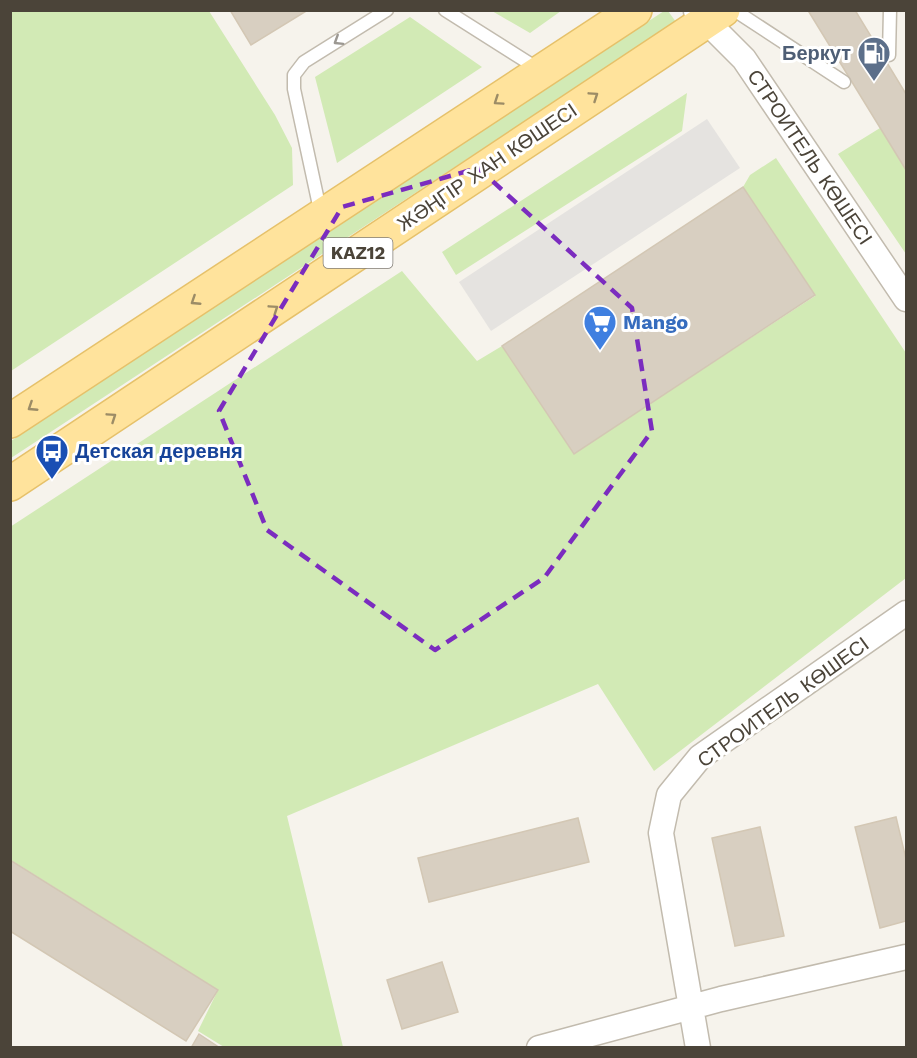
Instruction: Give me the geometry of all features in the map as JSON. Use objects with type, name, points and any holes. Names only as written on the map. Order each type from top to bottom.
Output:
[{"type":"main road","name":"KAZ12","points":[[10,421],[634,10]]},
{"type":"main road","name":"ЖӘҢГІР ХАН КӨШЕСІ","points":[[10,484],[714,13]]},
{"type":"street","name":"СТРОИТЕЛЬ КӨШЕСІ","points":[[714,13],[906,299]]},
{"type":"street","name":"СТРОИТЕЛЬ КӨШЕСІ","points":[[698,1047],[660,833],[669,795],[700,757],[906,613]]},
{"type":"street","points":[[539,1047],[690,1008],[906,957]]},
{"type":"lane","points":[[312,224],[320,210],[294,89],[294,75],[304,62],[387,10]]},
{"type":"lane","points":[[445,10],[532,65],[555,63]]},
{"type":"lane","points":[[889,55],[890,10]]},
{"type":"lane","points":[[714,13],[844,82]]},
{"type":"highlighted area","points":[[478,168],[632,308],[652,431],[544,578],[435,650],[267,530],[219,411],[342,207]]},
{"type":"green space","points":[[11,10],[209,11],[275,115],[292,148],[293,185],[11,371]]},
{"type":"green space","points":[[492,11],[561,11],[530,33]]},
{"type":"green space","points":[[664,11],[668,11],[676,22],[11,458],[11,441]]},
{"type":"green space","points":[[410,17],[482,67],[337,163],[315,77]]},
{"type":"green space","points":[[687,93],[682,131],[456,275],[442,252]]},
{"type":"green space","points":[[880,128],[906,170],[906,254],[838,154]]},
{"type":"green space","points":[[776,158],[906,353],[906,578],[654,771],[598,684],[287,816],[343,1047],[224,1047],[198,1031],[218,990],[11,860],[10,527],[402,271],[477,361],[502,346],[574,453],[815,296],[743,187],[750,175]]},
{"type":"shaded area","points":[[707,119],[740,168],[491,331],[459,282]]},
{"type":"building","points":[[230,10],[308,10],[251,45]]},
{"type":"building","points":[[811,10],[855,10],[906,94],[906,170],[809,12]]},
{"type":"building","points":[[743,187],[815,295],[574,454],[502,346]]},
{"type":"building","points":[[896,817],[906,859],[906,921],[880,928],[855,827]]},
{"type":"building","points":[[578,818],[589,862],[429,902],[418,858]]},
{"type":"building","points":[[760,827],[784,936],[735,946],[712,838]]},
{"type":"building","points":[[10,860],[218,990],[186,1041],[10,931]]},
{"type":"building","points":[[442,962],[458,1012],[402,1029],[387,980]]},
{"type":"building","points":[[199,1034],[220,1048],[191,1048]]},
{"type":"place","name":"Беркут","points":[[874,82]]},
{"type":"place","name":"Mango","points":[[600,351]]},
{"type":"place","name":"Детская деревня","points":[[52,480]]}]
